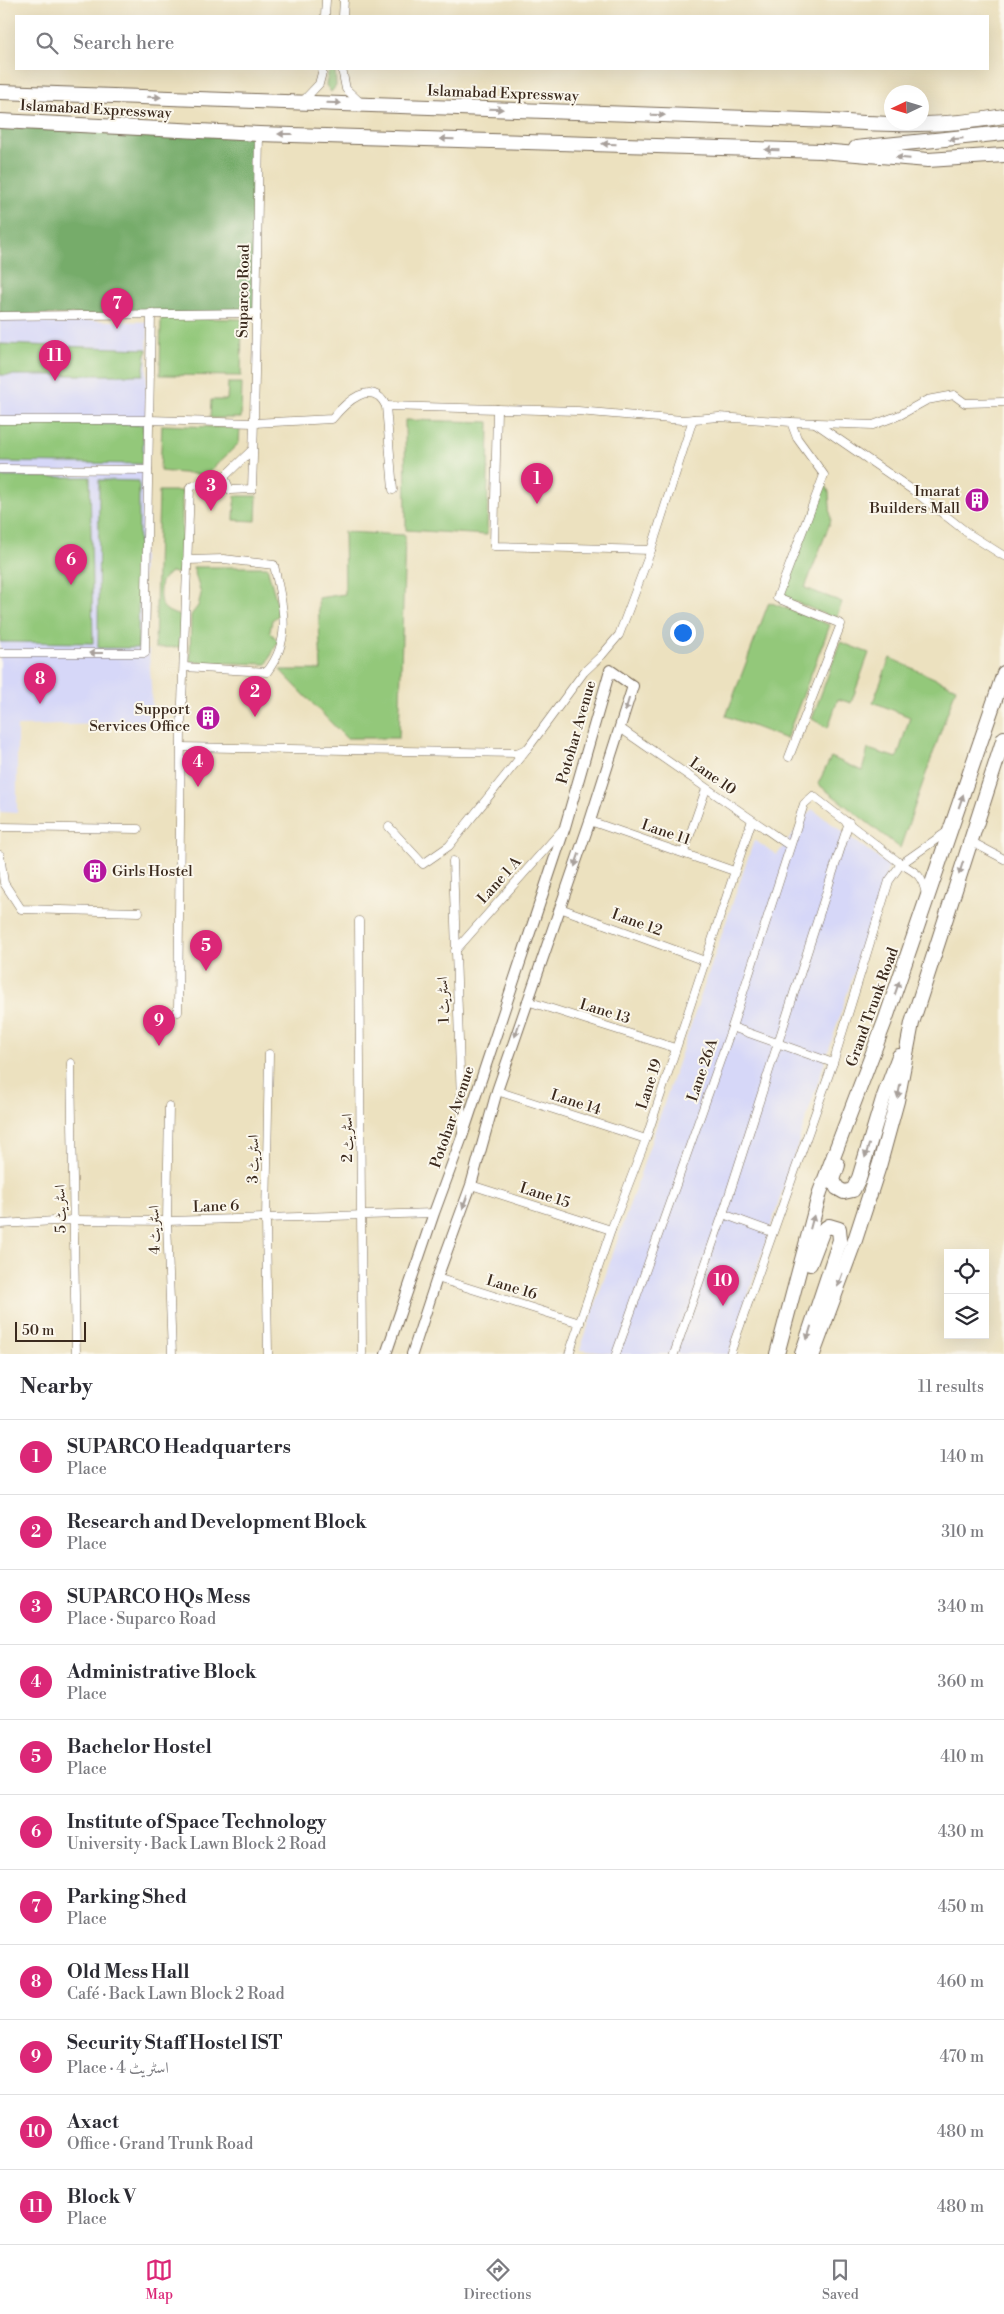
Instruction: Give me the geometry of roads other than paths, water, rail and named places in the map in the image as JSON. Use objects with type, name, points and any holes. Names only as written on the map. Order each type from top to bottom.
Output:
[{"type":"highway","name":"Islamabad Expressway","points":[[0,92],[832,120],[886,124],[945,125],[1004,116]]},
{"type":"highway","name":"Islamabad Expressway","points":[[0,121],[259,134],[820,151]]},
{"type":"highway","points":[[820,151],[1004,133]]},
{"type":"highway","points":[[820,151],[928,160],[1004,154]]},
{"type":"highway","name":"Grand Trunk Road","points":[[777,1354],[820,1192],[885,1021],[1004,673]]},
{"type":"highway","points":[[885,1021],[873,1068],[833,1180],[837,1188],[844,1192],[853,1190],[859,1178],[883,1099],[912,1023],[1004,738]]},
{"type":"highway","points":[[813,1354],[855,1240],[880,1163],[897,1101],[912,1023]]},
{"type":"highway","points":[[777,1354],[794,1321],[816,1243],[823,1230],[829,1226],[839,1229],[840,1240],[802,1354]]},
{"type":"street","points":[[325,15],[326,0]]},
{"type":"street","points":[[343,15],[344,0]]},
{"type":"street","points":[[302,102],[320,84],[323,70]]},
{"type":"street","points":[[342,70],[346,89],[362,104]]},
{"type":"street","name":"Suparco Road","points":[[224,477],[230,490],[252,489],[257,313],[259,134]]},
{"type":"street","points":[[0,653],[144,653],[151,313]]},
{"type":"street","points":[[0,316],[257,313]]},
{"type":"street","points":[[0,420],[149,420],[254,423],[332,419],[344,405],[360,394],[374,394],[382,398],[386,406],[393,490]]},
{"type":"street","points":[[386,406],[578,411],[682,420],[719,416],[791,422],[873,425],[900,415],[927,400],[954,395],[965,403],[1004,402]]},
{"type":"street","points":[[497,409],[494,546],[650,550]]},
{"type":"street","points":[[389,827],[423,864],[449,846],[528,748],[584,672],[619,635],[650,550],[693,419]]},
{"type":"street","points":[[789,757],[841,624],[777,598],[824,475],[797,438],[791,422]]},
{"type":"street","points":[[815,423],[914,491],[969,534],[1004,556]]},
{"type":"street","points":[[178,1012],[181,747],[190,487],[224,477],[253,449]]},
{"type":"street","points":[[0,469],[148,470]]},
{"type":"street","points":[[184,667],[267,672],[278,658],[286,624],[274,565],[224,559],[187,560]]},
{"type":"street","name":"Potohar Avenue","points":[[386,1354],[462,1137],[565,828],[610,670],[633,686],[590,821],[497,1091],[471,1185],[436,1278],[412,1354]]},
{"type":"street","name":"Lane 10","points":[[620,728],[790,846]]},
{"type":"street","points":[[181,747],[517,753],[528,748]]},
{"type":"street","points":[[684,852],[706,789]]},
{"type":"street","name":"Lane 26A","points":[[616,1354],[732,1027],[804,804],[813,796],[848,822]]},
{"type":"street","name":"Lane 19","points":[[569,1354],[611,1230],[646,1139],[752,820]]},
{"type":"street","name":"Lane 11","points":[[590,821],[684,852],[734,871]]},
{"type":"street","points":[[674,1354],[723,1214],[848,822],[901,864],[914,870],[922,879],[927,902]]},
{"type":"street","points":[[0,827],[138,829]]},
{"type":"street","name":"Lane 1 A","points":[[455,950],[565,828]]},
{"type":"street","points":[[730,1354],[832,1063],[889,881],[901,864],[952,829]]},
{"type":"street","points":[[970,841],[1004,859]]},
{"type":"street","points":[[0,856],[4,883],[21,909],[138,912]]},
{"type":"street","name":"اسٹریٹ 1","points":[[453,861],[462,1137]]},
{"type":"street","name":"Lane 12","points":[[560,908],[705,961]]},
{"type":"street","name":"اسٹریٹ 2","points":[[359,921],[362,1354]]},
{"type":"street","name":"Lane 13","points":[[527,1001],[675,1048]]},
{"type":"street","points":[[732,1027],[832,1063]]},
{"type":"street","name":"اسٹریٹ 3","points":[[268,1354],[266,1219],[269,1054]]},
{"type":"street","name":"اسٹریٹ 5","points":[[71,1063],[76,1354]]},
{"type":"street","name":"Lane 14","points":[[497,1091],[646,1139]]},
{"type":"street","name":"اسٹریٹ 4","points":[[169,1106],[167,1222],[172,1354]]},
{"type":"street","name":"Lane 15","points":[[471,1185],[611,1230]]},
{"type":"street","name":"Lane 6","points":[[0,1224],[74,1220],[167,1222],[434,1213]]},
{"type":"street","points":[[723,1214],[772,1232]]},
{"type":"street","name":"Lane 16","points":[[436,1278],[580,1323]]},
{"type":"place","name":"Parking Shed","points":[[117,329]]},
{"type":"place","name":"Block V","points":[[55,381]]},
{"type":"place","name":"Imarat Builders Mall","points":[[977,500]]},
{"type":"place","name":"SUPARCO Headquarters","points":[[537,504]]},
{"type":"place","name":"SUPARCO HQs Mess","points":[[211,511]]},
{"type":"place","name":"Institute of Space Technology","points":[[71,585]]},
{"type":"place","name":"Old Mess Hall","points":[[40,704]]},
{"type":"place","name":"Research and Development Block","points":[[255,717]]},
{"type":"place","name":"Support Services Office","points":[[208,718]]},
{"type":"place","name":"Administrative Block","points":[[198,787]]},
{"type":"place","name":"Girls Hostel","points":[[95,871]]},
{"type":"place","name":"Bachelor Hostel","points":[[206,971]]},
{"type":"place","name":"Security Staff Hostel IST","points":[[159,1046]]},
{"type":"place","name":"Axact","points":[[723,1306]]}]
